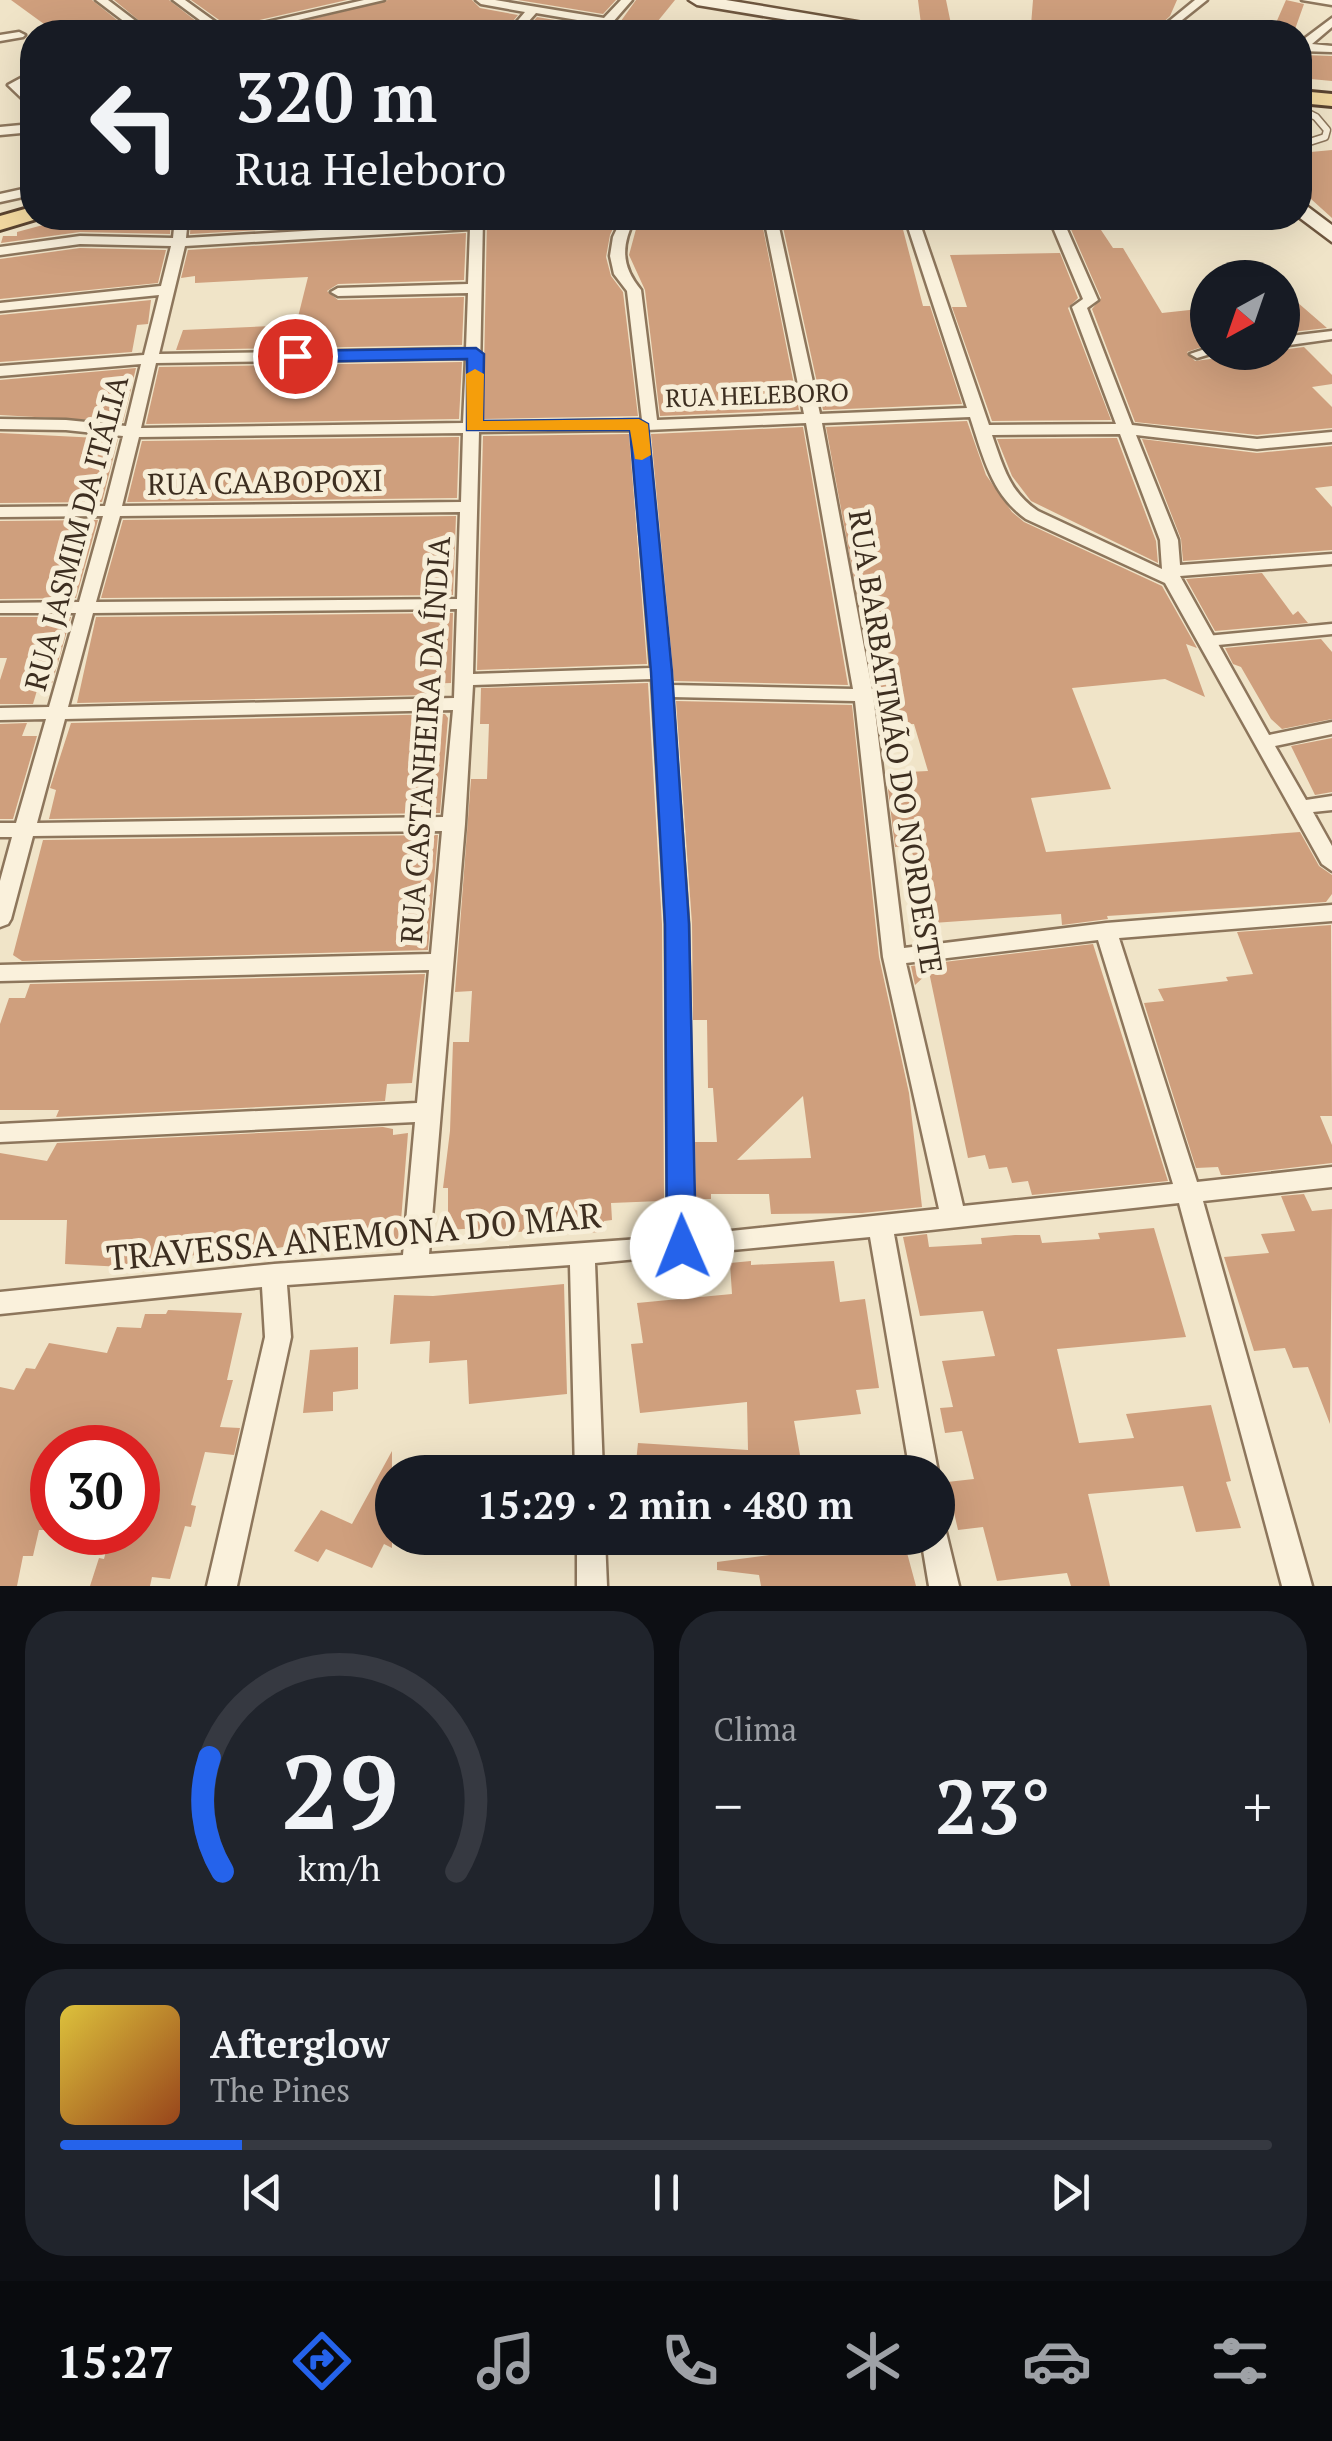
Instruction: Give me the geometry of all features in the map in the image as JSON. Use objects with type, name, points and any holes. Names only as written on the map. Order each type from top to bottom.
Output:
[{"type":"main road","points":[[697,0],[816,20]]},
{"type":"main road","points":[[1312,218],[1332,236]]},
{"type":"street","points":[[101,0],[128,20]]},
{"type":"street","points":[[178,0],[206,20]]},
{"type":"street","points":[[307,0],[325,12]]},
{"type":"street","points":[[288,20],[379,0]]},
{"type":"street","points":[[480,0],[574,20]]},
{"type":"street","points":[[611,20],[627,0]]},
{"type":"street","points":[[1176,20],[1202,0]]},
{"type":"street","points":[[1307,0],[1332,2]]},
{"type":"street","points":[[524,20],[532,11]]},
{"type":"street","points":[[1312,38],[1332,21]]},
{"type":"street","points":[[0,38],[19,35]]},
{"type":"street","name":"RUA JASMIM DA ITÁLIA","points":[[0,918],[112,512],[180,230]]},
{"type":"street","points":[[0,251],[80,240],[179,242],[350,230]]},
{"type":"street","name":"RUA CASTANHEIRA DA ÍNDIA","points":[[415,1264],[463,704],[478,230]]},
{"type":"street","points":[[623,230],[616,246],[620,277],[634,290],[677,924],[682,1247]]},
{"type":"street","name":"RUA BARBATIMÃO DO NORDESTE","points":[[773,230],[813,418],[864,696],[894,956],[953,1215]]},
{"type":"street","points":[[916,230],[999,480],[1016,504],[1173,576],[1332,559]]},
{"type":"street","points":[[1061,230],[1091,300],[1079,307],[1169,540],[1173,576],[1332,864]]},
{"type":"street","points":[[338,292],[476,288]]},
{"type":"street","points":[[0,307],[168,290]]},
{"type":"street","points":[[1300,340],[1332,336]]},
{"type":"street","points":[[0,371],[151,359],[476,354]]},
{"type":"street","name":"RUA HELEBORO","points":[[0,424],[51,424],[132,432],[644,424],[976,412]]},
{"type":"street","points":[[983,430],[1128,430],[1257,444],[1332,437]]},
{"type":"street","name":"RUA CAABOPOXI","points":[[0,512],[470,508]]},
{"type":"street","points":[[0,608],[466,604]]},
{"type":"street","points":[[464,680],[662,682],[864,696]]},
{"type":"street","points":[[0,714],[463,704]]},
{"type":"street","points":[[1262,742],[1332,728]]},
{"type":"street","points":[[1299,807],[1332,804]]},
{"type":"street","points":[[0,830],[455,824]]},
{"type":"street","points":[[894,956],[1106,931],[1332,913]]},
{"type":"street","points":[[1106,931],[1188,1192],[1296,1586]]},
{"type":"street","points":[[0,973],[442,962]]},
{"type":"street","points":[[0,1133],[428,1112]]},
{"type":"street","name":"TRAVESSA ANEMONA DO MAR","points":[[0,1303],[415,1264],[682,1247],[1332,1177]]},
{"type":"street","points":[[880,1224],[921,1455]]},
{"type":"street","points":[[582,1254],[588,1455]]},
{"type":"street","points":[[222,1586],[278,1337],[274,1276]]},
{"type":"street","points":[[591,1555],[592,1586]]},
{"type":"street","points":[[938,1555],[944,1586]]},
{"type":"lane","points":[[1312,115],[1327,130],[1325,137],[1312,141]]},
{"type":"lane","points":[[1206,641],[1332,630]]},
{"type":"building","points":[[11,0],[92,0],[117,20],[38,20]]},
{"type":"building","points":[[114,0],[169,0],[195,20],[138,20]]},
{"type":"building","points":[[191,0],[347,0],[260,20],[219,20]]},
{"type":"building","points":[[388,0],[472,0],[480,8],[518,15],[514,20],[308,20]]},
{"type":"building","points":[[518,0],[616,0],[603,14]]},
{"type":"building","points":[[636,0],[675,0],[659,20],[622,20]]},
{"type":"building","points":[[918,0],[946,0],[950,20],[920,20]]},
{"type":"building","points":[[1033,0],[1177,0],[1166,20],[1031,20]]},
{"type":"building","points":[[1286,0],[1304,4],[1298,20],[1277,20]]},
{"type":"building","points":[[1312,55],[1332,56],[1332,81],[1312,79]]},
{"type":"building","points":[[1332,150],[1332,218],[1312,200],[1312,152]]},
{"type":"building","points":[[170,230],[170,234],[80,232],[1,243],[3,236],[17,236],[17,232]]},
{"type":"building","points":[[190,230],[259,230],[190,234]]},
{"type":"building","points":[[487,230],[612,230],[606,257],[611,276],[623,292],[638,416],[483,419]]},
{"type":"building","points":[[636,230],[763,230],[799,410],[660,416],[645,290],[629,255]]},
{"type":"building","points":[[784,230],[903,230],[923,306],[930,306],[962,404],[823,410]]},
{"type":"building","points":[[1071,230],[1101,230],[1113,248],[1123,248],[1162,313],[1190,310],[1190,370],[1300,370],[1300,348],[1304,347],[1332,375],[1332,384],[1312,387],[1332,407],[1332,428],[1257,435],[1135,422],[1092,309],[1101,298]]},
{"type":"building","points":[[466,233],[464,280],[338,284],[327,291],[338,300],[464,297],[462,345],[176,350],[183,330],[296,325],[308,277],[195,283],[195,276],[181,278],[188,250]]},
{"type":"building","points":[[80,248],[166,250],[158,283],[0,299],[0,259]]},
{"type":"building","points":[[1060,253],[1078,298],[1068,308],[1111,420],[992,421],[952,307],[967,307],[950,255]]},
{"type":"building","points":[[151,300],[148,324],[137,325],[132,352],[0,362],[0,315]]},
{"type":"building","points":[[1300,305],[1327,328],[1300,331]]},
{"type":"building","points":[[462,362],[459,419],[146,424],[159,367]]},
{"type":"building","points":[[136,368],[123,422],[0,415],[0,380]]},
{"type":"building","points":[[967,421],[986,475],[1012,512],[1024,522],[1162,586],[1197,648],[1186,644],[1205,697],[1165,679],[1072,688],[1111,789],[1031,798],[1046,852],[1300,832],[1319,866],[1332,875],[1332,894],[1326,902],[1107,916],[1108,919],[1062,925],[1061,914],[933,923],[912,852],[908,846],[895,847],[886,773],[928,771],[914,724],[881,726],[826,427]]},
{"type":"building","points":[[803,427],[848,685],[674,681],[651,434]]},
{"type":"building","points":[[0,433],[118,439],[102,502],[0,503]]},
{"type":"building","points":[[629,434],[647,664],[477,670],[483,436]]},
{"type":"building","points":[[459,437],[457,498],[127,502],[142,441]]},
{"type":"building","points":[[1117,438],[1156,541],[1158,563],[1031,501],[1012,476],[997,439]]},
{"type":"building","points":[[1142,439],[1257,453],[1332,446],[1332,486],[1315,488],[1332,507],[1332,550],[1183,561],[1181,539]]},
{"type":"building","points":[[456,516],[453,595],[101,598],[123,520]]},
{"type":"building","points":[[98,520],[76,598],[0,599],[0,521]]},
{"type":"building","points":[[1262,573],[1293,615],[1298,611],[1308,623],[1215,631],[1186,579]]},
{"type":"building","points":[[453,613],[451,683],[418,684],[428,695],[77,703],[96,617]]},
{"type":"building","points":[[0,617],[71,617],[51,687],[38,687],[33,704],[0,704],[0,680],[7,658],[0,658]]},
{"type":"building","points":[[1321,639],[1332,652],[1332,719],[1282,729],[1271,719],[1241,667],[1233,664],[1225,648]]},
{"type":"building","points":[[648,683],[662,924],[664,1198],[611,1203],[612,1220],[604,1221],[604,1232],[557,1234],[557,1229],[477,1235],[478,1228],[448,1230],[448,1188],[443,1188],[450,1131],[453,1042],[469,1042],[472,991],[455,992],[471,779],[487,779],[489,724],[480,724],[481,688]]},
{"type":"building","points":[[676,701],[852,705],[879,957],[909,1093],[922,1207],[862,1213],[771,1214],[769,1194],[711,1194],[711,1199],[696,1199],[695,1142],[717,1142],[713,1088],[708,1088],[707,1020],[693,1020],[692,924]],"holes":[[[803,1096],[811,1158],[737,1160]]]},
{"type":"building","points":[[445,714],[448,718],[440,813],[49,819],[56,790],[50,788],[71,723]]},
{"type":"building","points":[[27,723],[22,736],[37,736],[13,819],[0,819],[0,724]]},
{"type":"building","points":[[1332,738],[1332,792],[1315,795],[1291,746]]},
{"type":"building","points":[[438,835],[428,950],[22,961],[13,955],[43,840]]},
{"type":"building","points":[[1331,925],[1332,1116],[1320,1116],[1332,1145],[1332,1163],[1229,1175],[1221,1175],[1218,1167],[1196,1168],[1144,1003],[1164,1001],[1158,989],[1228,981],[1226,977],[1253,974],[1237,932]]},
{"type":"building","points":[[1093,944],[1168,1181],[1032,1195],[1028,1181],[1012,1183],[1007,1167],[989,1169],[985,1155],[968,1158],[929,972],[915,985],[911,966]]},
{"type":"building","points":[[425,974],[412,1083],[387,1084],[385,1101],[56,1117],[59,1110],[0,1110],[0,1024],[9,998],[25,998],[30,984]]},
{"type":"building","points":[[393,1129],[393,1135],[408,1133],[399,1246],[344,1252],[342,1243],[294,1249],[294,1245],[233,1256],[233,1250],[144,1262],[143,1268],[65,1264],[67,1220],[0,1220],[0,1153],[47,1161],[57,1143]]},
{"type":"building","points":[[1304,1194],[1312,1211],[1332,1209],[1330,1424],[1308,1367],[1293,1368],[1285,1348],[1254,1351],[1224,1257],[1269,1253],[1261,1234],[1295,1231],[1281,1196]]},
{"type":"building","points":[[1154,1228],[1186,1337],[1057,1349],[1079,1443],[1134,1438],[1126,1414],[1211,1405],[1231,1481],[1226,1482],[1241,1528],[1196,1532],[1183,1486],[1088,1494],[1110,1586],[1071,1586],[1067,1573],[997,1581],[983,1527],[958,1530],[955,1481],[974,1479],[962,1431],[945,1433],[940,1408],[953,1407],[942,1361],[995,1356],[983,1311],[920,1316],[903,1237],[927,1234],[929,1247],[982,1244],[981,1238],[1015,1235],[1040,1235],[1042,1243],[1100,1239],[1098,1233]]},
{"type":"building","points":[[834,1261],[840,1302],[865,1299],[879,1388],[856,1390],[861,1414],[794,1421],[800,1455],[637,1455],[638,1443],[748,1450],[747,1402],[640,1413],[631,1344],[643,1343],[637,1303],[732,1294],[730,1263]]},
{"type":"building","points":[[564,1284],[567,1394],[469,1404],[467,1360],[429,1363],[430,1341],[390,1344],[394,1295],[433,1296]]},
{"type":"building","points":[[168,1310],[242,1313],[227,1380],[233,1380],[220,1427],[240,1428],[234,1455],[205,1452],[191,1505],[196,1506],[191,1527],[185,1526],[170,1579],[152,1577],[150,1586],[90,1586],[99,1558],[104,1559],[105,1555],[160,1555],[160,1425],[30,1425],[30,1555],[33,1555],[23,1556],[17,1586],[0,1586],[0,1387],[14,1390],[26,1368],[35,1369],[49,1343],[107,1353],[117,1327],[141,1328],[145,1314],[166,1314]]},
{"type":"building","points":[[358,1347],[358,1389],[333,1392],[333,1411],[303,1413],[310,1350]]},
{"type":"building","points":[[375,1482],[375,1555],[378,1555],[372,1568],[326,1549],[318,1562],[294,1551],[321,1510],[352,1524]]},
{"type":"building","points":[[770,1555],[908,1555],[916,1586],[761,1586],[759,1575],[717,1570],[717,1562]]},
{"type":"slow traffic","points":[[475,374],[474,426],[639,424],[642,455]]},
{"type":"route","points":[[295,356],[476,354],[474,426],[639,424],[661,672],[677,924],[682,1247]]}]
